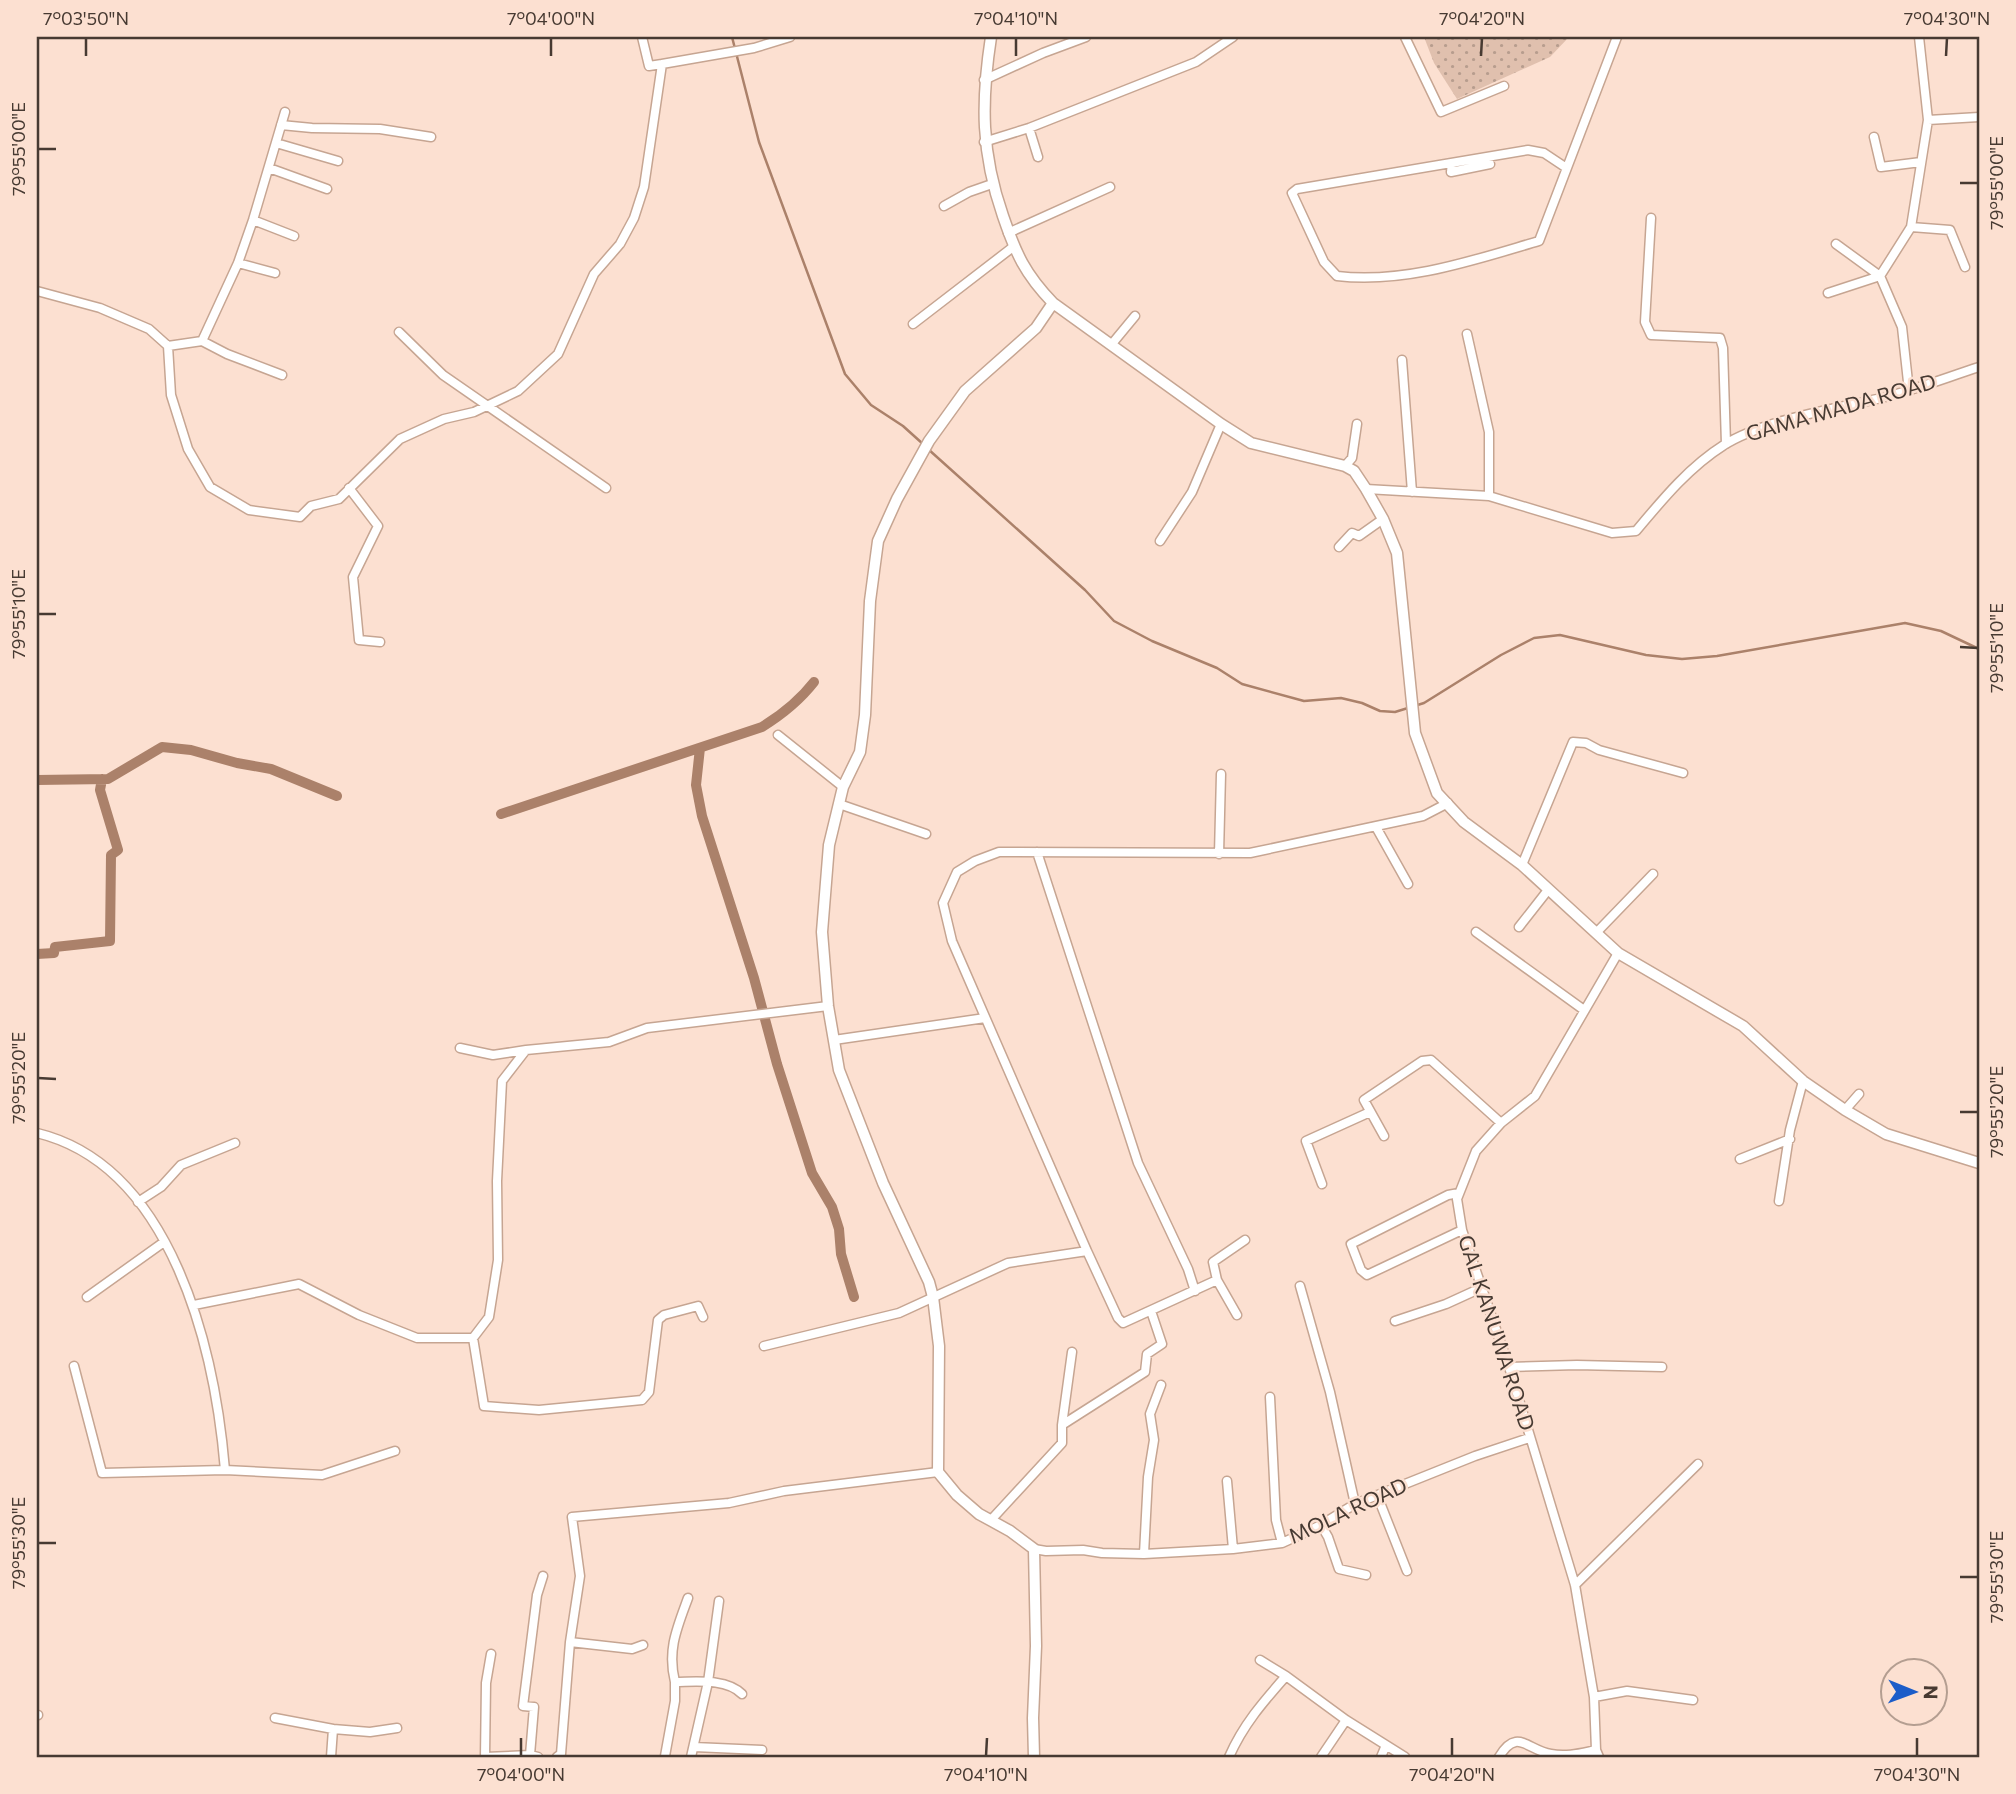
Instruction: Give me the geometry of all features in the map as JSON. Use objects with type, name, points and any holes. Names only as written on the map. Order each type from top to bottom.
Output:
[{"type":"street","points":[[642,37],[649,66],[754,48],[790,37]]},
{"type":"street","points":[[991,37],[984,80],[984,142],[992,184],[1008,233],[1028,276],[1053,303],[1220,424],[1251,443],[1345,466],[1354,471],[1366,489],[1383,519],[1397,553],[1415,733],[1437,793],[1464,822],[1522,865],[1618,953],[1742,1026],[1803,1081],[1845,1110],[1886,1134],[1979,1163]]},
{"type":"street","points":[[984,80],[1043,52],[1086,37]]},
{"type":"street","points":[[984,142],[1029,128],[1196,62],[1233,37]]},
{"type":"street","points":[[1405,37],[1441,112],[1504,86]]},
{"type":"street","points":[[1566,167],[1544,153],[1528,149],[1292,192],[1324,262],[1337,276],[1362,279],[1448,268],[1539,241],[1617,37]]},
{"type":"street","points":[[1828,293],[1880,276],[1911,227],[1927,120],[1919,37]]},
{"type":"street","points":[[37,292],[112,313],[149,329],[167,346],[171,395],[188,449],[210,486],[249,510],[300,517],[312,506],[338,499],[400,439],[444,419],[474,412],[518,391],[558,354],[594,274],[620,244],[635,218],[644,187],[662,64]]},
{"type":"street","points":[[202,341],[238,263],[285,112]]},
{"type":"street","points":[[1927,120],[1979,117]]},
{"type":"street","points":[[281,125],[380,130],[430,137]]},
{"type":"street","points":[[1029,128],[1038,156]]},
{"type":"street","points":[[1874,137],[1881,167],[1921,162]]},
{"type":"street","points":[[276,143],[338,160]]},
{"type":"street","points":[[1452,163],[1451,172],[1490,164]]},
{"type":"street","points":[[269,168],[327,189]]},
{"type":"street","points":[[944,206],[969,192],[992,184]]},
{"type":"street","points":[[1008,233],[1110,187]]},
{"type":"street","points":[[1651,218],[1645,322],[1651,335],[1720,338],[1723,348],[1726,444]]},
{"type":"street","points":[[253,220],[293,236]]},
{"type":"street","points":[[1911,227],[1950,230],[1965,267]]},
{"type":"street","points":[[1836,244],[1880,276],[1902,327],[1909,391]]},
{"type":"street","points":[[913,324],[1013,247]]},
{"type":"street","points":[[238,263],[275,273]]},
{"type":"street","points":[[1034,1757],[1034,1549],[979,1514],[957,1495],[939,1472],[939,1346],[933,1297],[929,1282],[883,1183],[839,1070],[828,1006],[822,932],[829,845],[843,787],[860,752],[865,715],[870,601],[878,541],[919,457],[965,391],[1036,328],[1053,303]]},
{"type":"street","points":[[1111,345],[1135,316]]},
{"type":"street","points":[[399,332],[443,376],[606,488]]},
{"type":"street","points":[[1467,334],[1489,432],[1489,496]]},
{"type":"street","points":[[167,346],[202,341],[227,354],[282,375]]},
{"type":"street","points":[[1402,360],[1412,492]]},
{"type":"street","name":"GAMA MADA ROAD","points":[[1366,489],[1489,496],[1612,533],[1636,531],[1681,481],[1704,459],[1726,444],[1752,432],[1909,391],[1979,367]]},
{"type":"street","points":[[1160,541],[1192,492],[1220,424]]},
{"type":"street","points":[[1345,466],[1352,458],[1357,424]]},
{"type":"street","points":[[349,488],[378,526],[353,577],[359,640],[380,642]]},
{"type":"street","points":[[1339,547],[1352,533],[1359,536],[1383,519]]},
{"type":"street","points":[[778,735],[843,787]]},
{"type":"street","points":[[1522,865],[1573,742],[1586,743],[1599,750],[1682,772]]},
{"type":"street","points":[[1219,855],[1221,774]]},
{"type":"street","points":[[1217,1280],[1124,1323],[1118,1318],[952,941],[943,904],[957,872],[975,861],[999,852],[1219,855],[1250,853],[1423,816],[1448,803]]},
{"type":"street","points":[[839,804],[926,834]]},
{"type":"street","points":[[1376,827],[1408,884]]},
{"type":"street","points":[[1037,852],[1138,1163],[1188,1269],[1195,1291]]},
{"type":"street","points":[[1596,933],[1653,874]]},
{"type":"street","points":[[1519,927],[1548,890]]},
{"type":"street","points":[[1476,932],[1584,1010]]},
{"type":"street","name":"GAL KANUWA ROAD","points":[[1598,1754],[1594,1697],[1575,1585],[1509,1367],[1462,1230],[1457,1199],[1476,1151],[1501,1123],[1535,1096],[1618,953]]},
{"type":"street","points":[[460,1048],[493,1055],[608,1042],[647,1028],[828,1006]]},
{"type":"street","points":[[834,1040],[985,1018]]},
{"type":"street","points":[[526,1051],[502,1081],[497,1181],[498,1260],[489,1317],[473,1338],[484,1406],[539,1410],[642,1400],[649,1392],[658,1320],[664,1315],[698,1306],[703,1317]]},
{"type":"street","points":[[1384,1136],[1364,1100],[1422,1061],[1431,1060],[1501,1123]]},
{"type":"street","points":[[1779,1201],[1803,1081]]},
{"type":"street","points":[[1845,1110],[1859,1094]]},
{"type":"street","points":[[1322,1184],[1306,1141],[1370,1112]]},
{"type":"street","points":[[37,1133],[55,1138],[96,1161],[131,1192],[164,1242],[194,1306],[205,1345],[221,1424],[225,1470]]},
{"type":"street","points":[[1740,1159],[1790,1139]]},
{"type":"street","points":[[138,1202],[160,1187],[181,1165],[235,1143]]},
{"type":"street","points":[[1460,1193],[1448,1195],[1351,1244],[1361,1270],[1367,1275],[1462,1230]]},
{"type":"street","points":[[1237,1315],[1217,1280],[1213,1262],[1245,1240]]},
{"type":"street","points":[[87,1297],[164,1242]]},
{"type":"street","points":[[765,1346],[899,1313],[1008,1263],[1087,1251]]},
{"type":"street","points":[[194,1306],[299,1284],[359,1315],[417,1338],[473,1338]]},
{"type":"street","points":[[1300,1286],[1330,1392],[1354,1504]]},
{"type":"street","points":[[1395,1321],[1446,1304],[1481,1288]]},
{"type":"street","points":[[1062,1424],[1145,1372],[1147,1354],[1162,1344],[1151,1311]]},
{"type":"street","points":[[991,1520],[1062,1443],[1072,1352]]},
{"type":"street","points":[[74,1366],[102,1473],[225,1470],[322,1475],[395,1451]]},
{"type":"street","points":[[1509,1367],[1662,1367]]},
{"type":"street","points":[[1143,1554],[1148,1477],[1154,1440],[1150,1414],[1161,1385]]},
{"type":"street","points":[[1269,1397],[1276,1520],[1282,1543]]},
{"type":"street","name":"MOLA ROAD","points":[[1034,1549],[1143,1554],[1233,1549],[1282,1543],[1321,1525],[1354,1504],[1475,1456],[1529,1438]]},
{"type":"street","points":[[1575,1585],[1698,1464]]},
{"type":"street","points":[[557,1757],[561,1754],[570,1642],[580,1576],[572,1517],[729,1503],[784,1491],[939,1472]]},
{"type":"street","points":[[1227,1481],[1233,1549]]},
{"type":"street","points":[[1377,1495],[1407,1571]]},
{"type":"street","points":[[1321,1525],[1339,1569],[1366,1575]]},
{"type":"street","points":[[491,1654],[486,1683],[485,1757],[534,1756],[534,1707],[523,1706],[537,1595],[543,1576]]},
{"type":"street","points":[[666,1757],[675,1701],[672,1643],[688,1598]]},
{"type":"street","points":[[691,1757],[708,1682],[719,1601]]},
{"type":"street","points":[[570,1642],[632,1649],[643,1645]]},
{"type":"street","points":[[1260,1660],[1405,1757]]},
{"type":"street","points":[[1230,1757],[1253,1713],[1286,1675]]},
{"type":"street","points":[[675,1682],[708,1682],[735,1687],[741,1694]]},
{"type":"street","points":[[1594,1697],[1627,1691],[1693,1700]]},
{"type":"street","points":[[275,1718],[333,1729],[370,1732],[397,1728]]},
{"type":"street","points":[[1321,1757],[1346,1720]]},
{"type":"street","points":[[331,1757],[333,1729]]},
{"type":"street","points":[[1499,1757],[1504,1748],[1513,1742],[1521,1742],[1548,1754],[1598,1754]]},
{"type":"street","points":[[1381,1757],[1386,1745]]},
{"type":"street","points":[[694,1746],[762,1750]]},
{"type":"shaded area","points":[[1424,37],[1569,37],[1550,57],[1457,99],[1434,63]]},
{"type":"waterway","points":[[732,37],[759,142],[845,374],[871,405],[903,426],[923,444]]},
{"type":"waterway","points":[[928,449],[1085,590],[1114,621],[1152,641],[1217,668],[1242,684],[1304,701],[1341,698],[1380,711],[1395,712],[1424,703],[1501,655],[1534,638],[1560,635],[1646,655],[1682,659],[1717,656],[1905,623],[1941,631],[1979,649]]},
{"type":"waterway","points":[[501,814],[762,727],[791,706],[814,682]]},
{"type":"waterway","points":[[37,780],[108,779],[162,747],[191,750],[271,769],[337,796]]},
{"type":"waterway","points":[[700,748],[696,785],[702,816],[812,1173],[832,1207],[839,1229],[841,1254],[854,1297]]},
{"type":"waterway","points":[[37,954],[54,953],[55,947],[110,941],[111,855],[118,850],[100,790],[102,779]]}]
